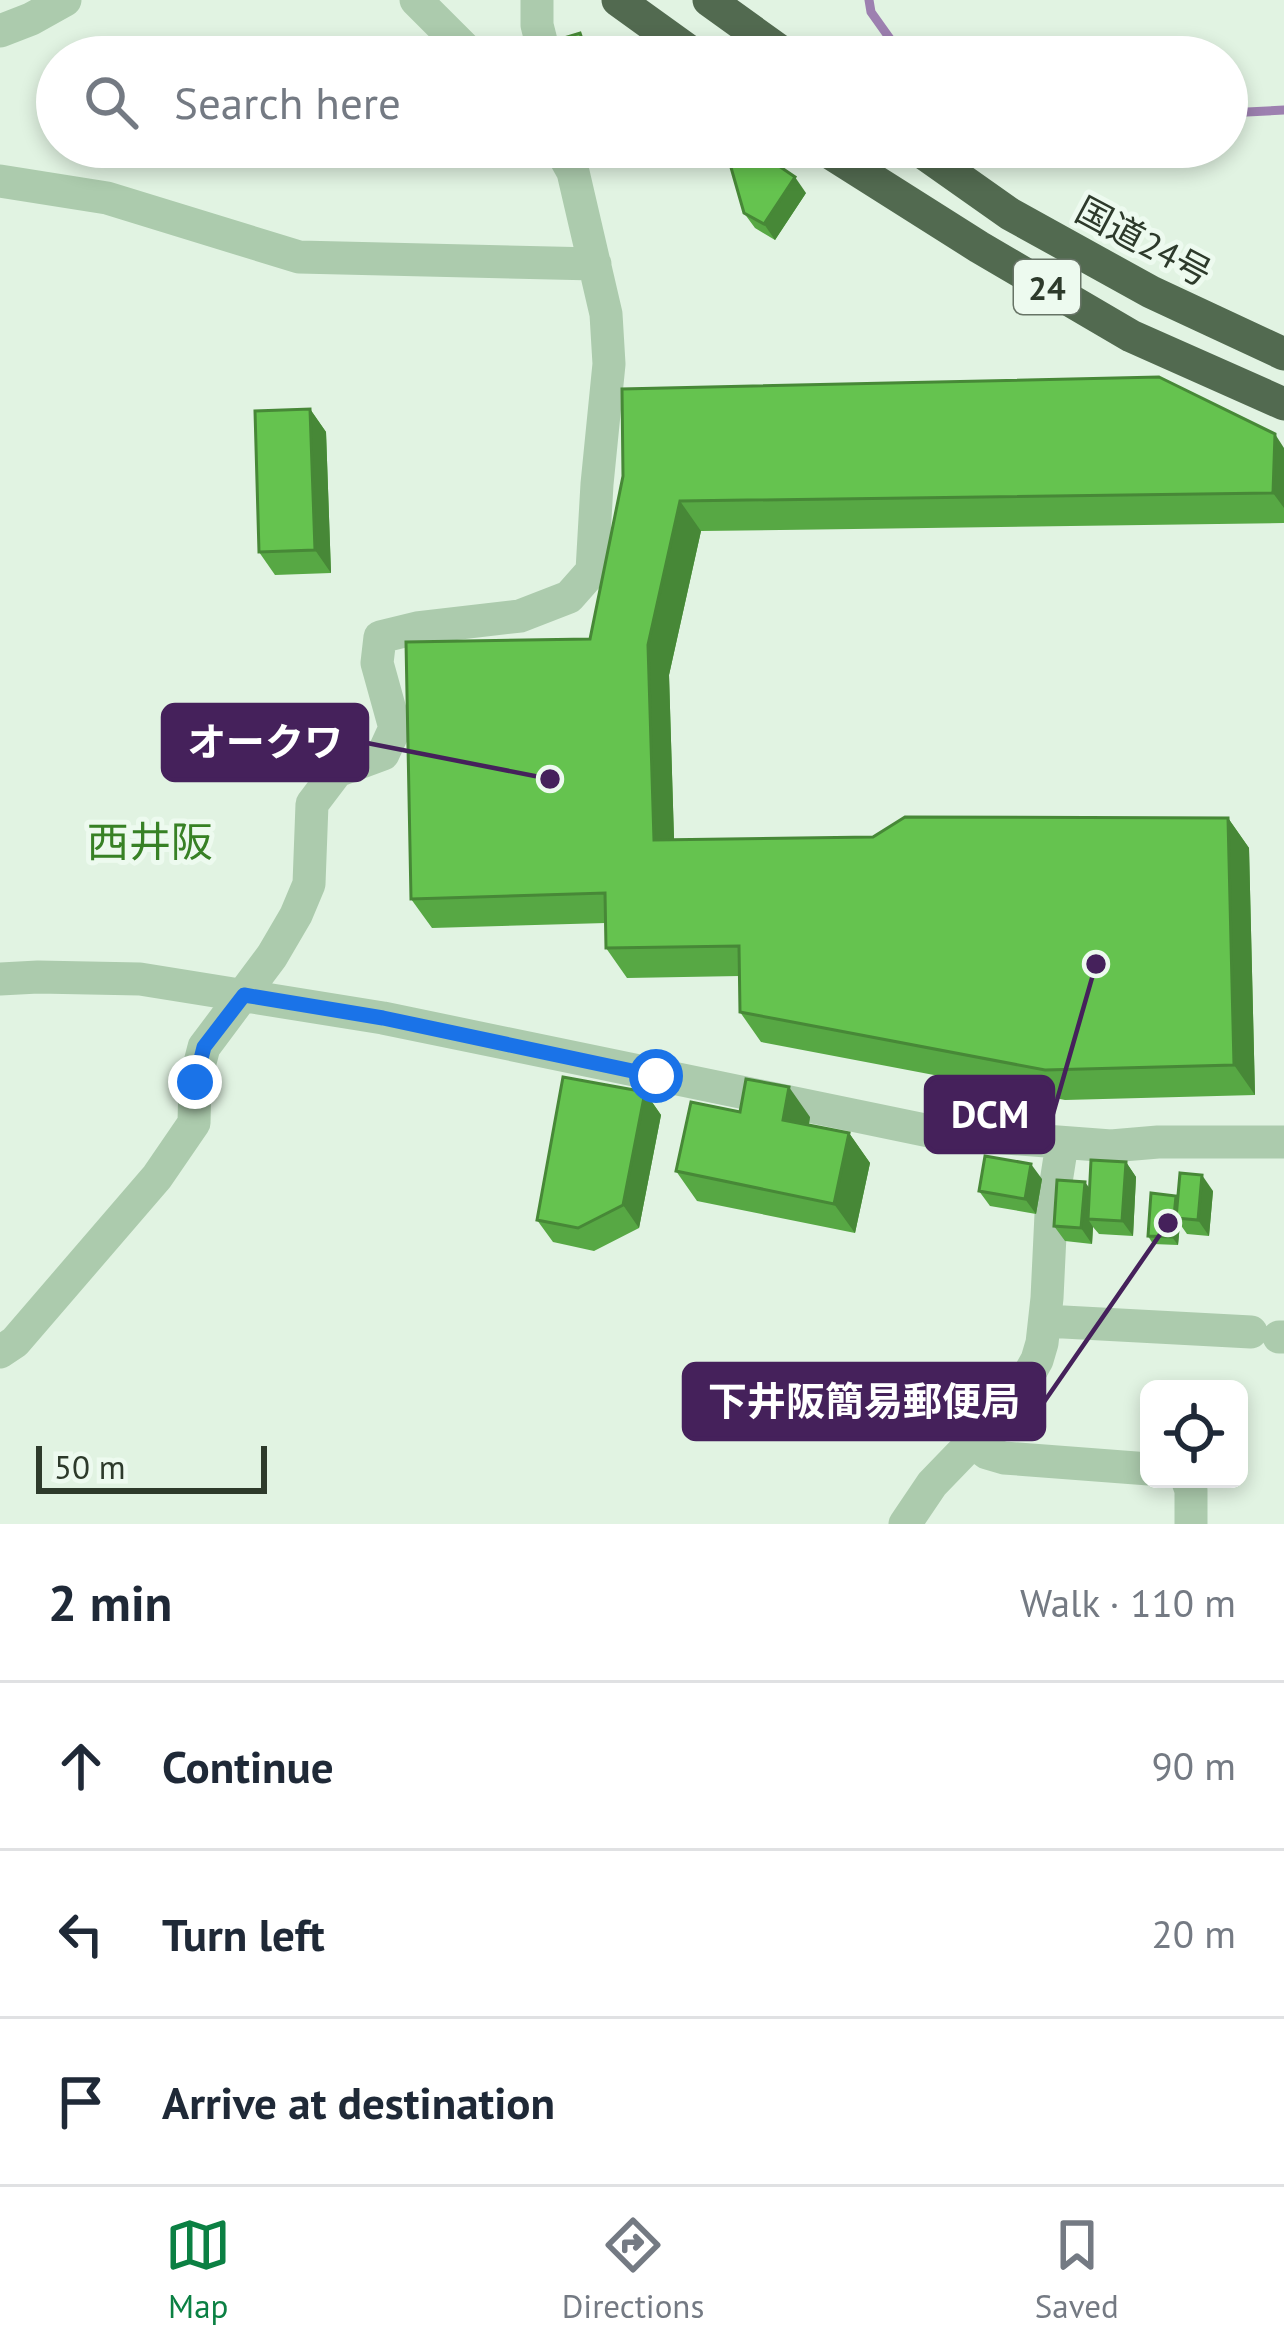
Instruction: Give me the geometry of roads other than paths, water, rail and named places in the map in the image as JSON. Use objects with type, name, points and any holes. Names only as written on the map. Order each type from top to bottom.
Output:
[{"type":"highway","points":[[618,0],[668,36]]},
{"type":"highway","points":[[709,0],[759,36]]},
{"type":"highway","name":"24","points":[[854,168],[1130,336],[1284,404]]},
{"type":"highway","name":"国道24号","points":[[946,168],[1030,225],[1151,292],[1284,354]]},
{"type":"street","points":[[0,31],[65,0]]},
{"type":"street","points":[[416,0],[452,36]]},
{"type":"street","points":[[537,0],[539,36]]},
{"type":"street","points":[[0,1352],[15,1342],[157,1177],[194,1123],[195,1082],[204,1047],[272,956],[309,884],[312,804],[338,771],[383,754],[395,728],[377,663],[380,637],[520,616],[569,597],[592,571],[609,364],[606,314],[571,168]]},
{"type":"street","points":[[0,181],[107,198],[299,256],[595,264]]},
{"type":"street","points":[[0,979],[140,979],[244,995],[383,1018],[939,1133],[1111,1146],[1284,1142]]},
{"type":"street","points":[[920,1518],[932,1484],[1016,1397],[1037,1360],[1062,1144]]},
{"type":"street","points":[[1045,1321],[1272,1336]]},
{"type":"street","points":[[974,1442],[1004,1458],[1140,1468]]},
{"type":"street","points":[[1190,1488],[1191,1524]]},
{"type":"waterway","points":[[869,0],[871,12],[888,36]]},
{"type":"waterway","points":[[1248,112],[1284,110]]},
{"type":"place","name":"オークワ","points":[[550,779]]},
{"type":"place","name":"DCM","points":[[1096,964]]},
{"type":"place","name":"下井阪簡易郵便局","points":[[1168,1223]]},
{"type":"district","name":"西井阪","points":[[150,841]]}]
